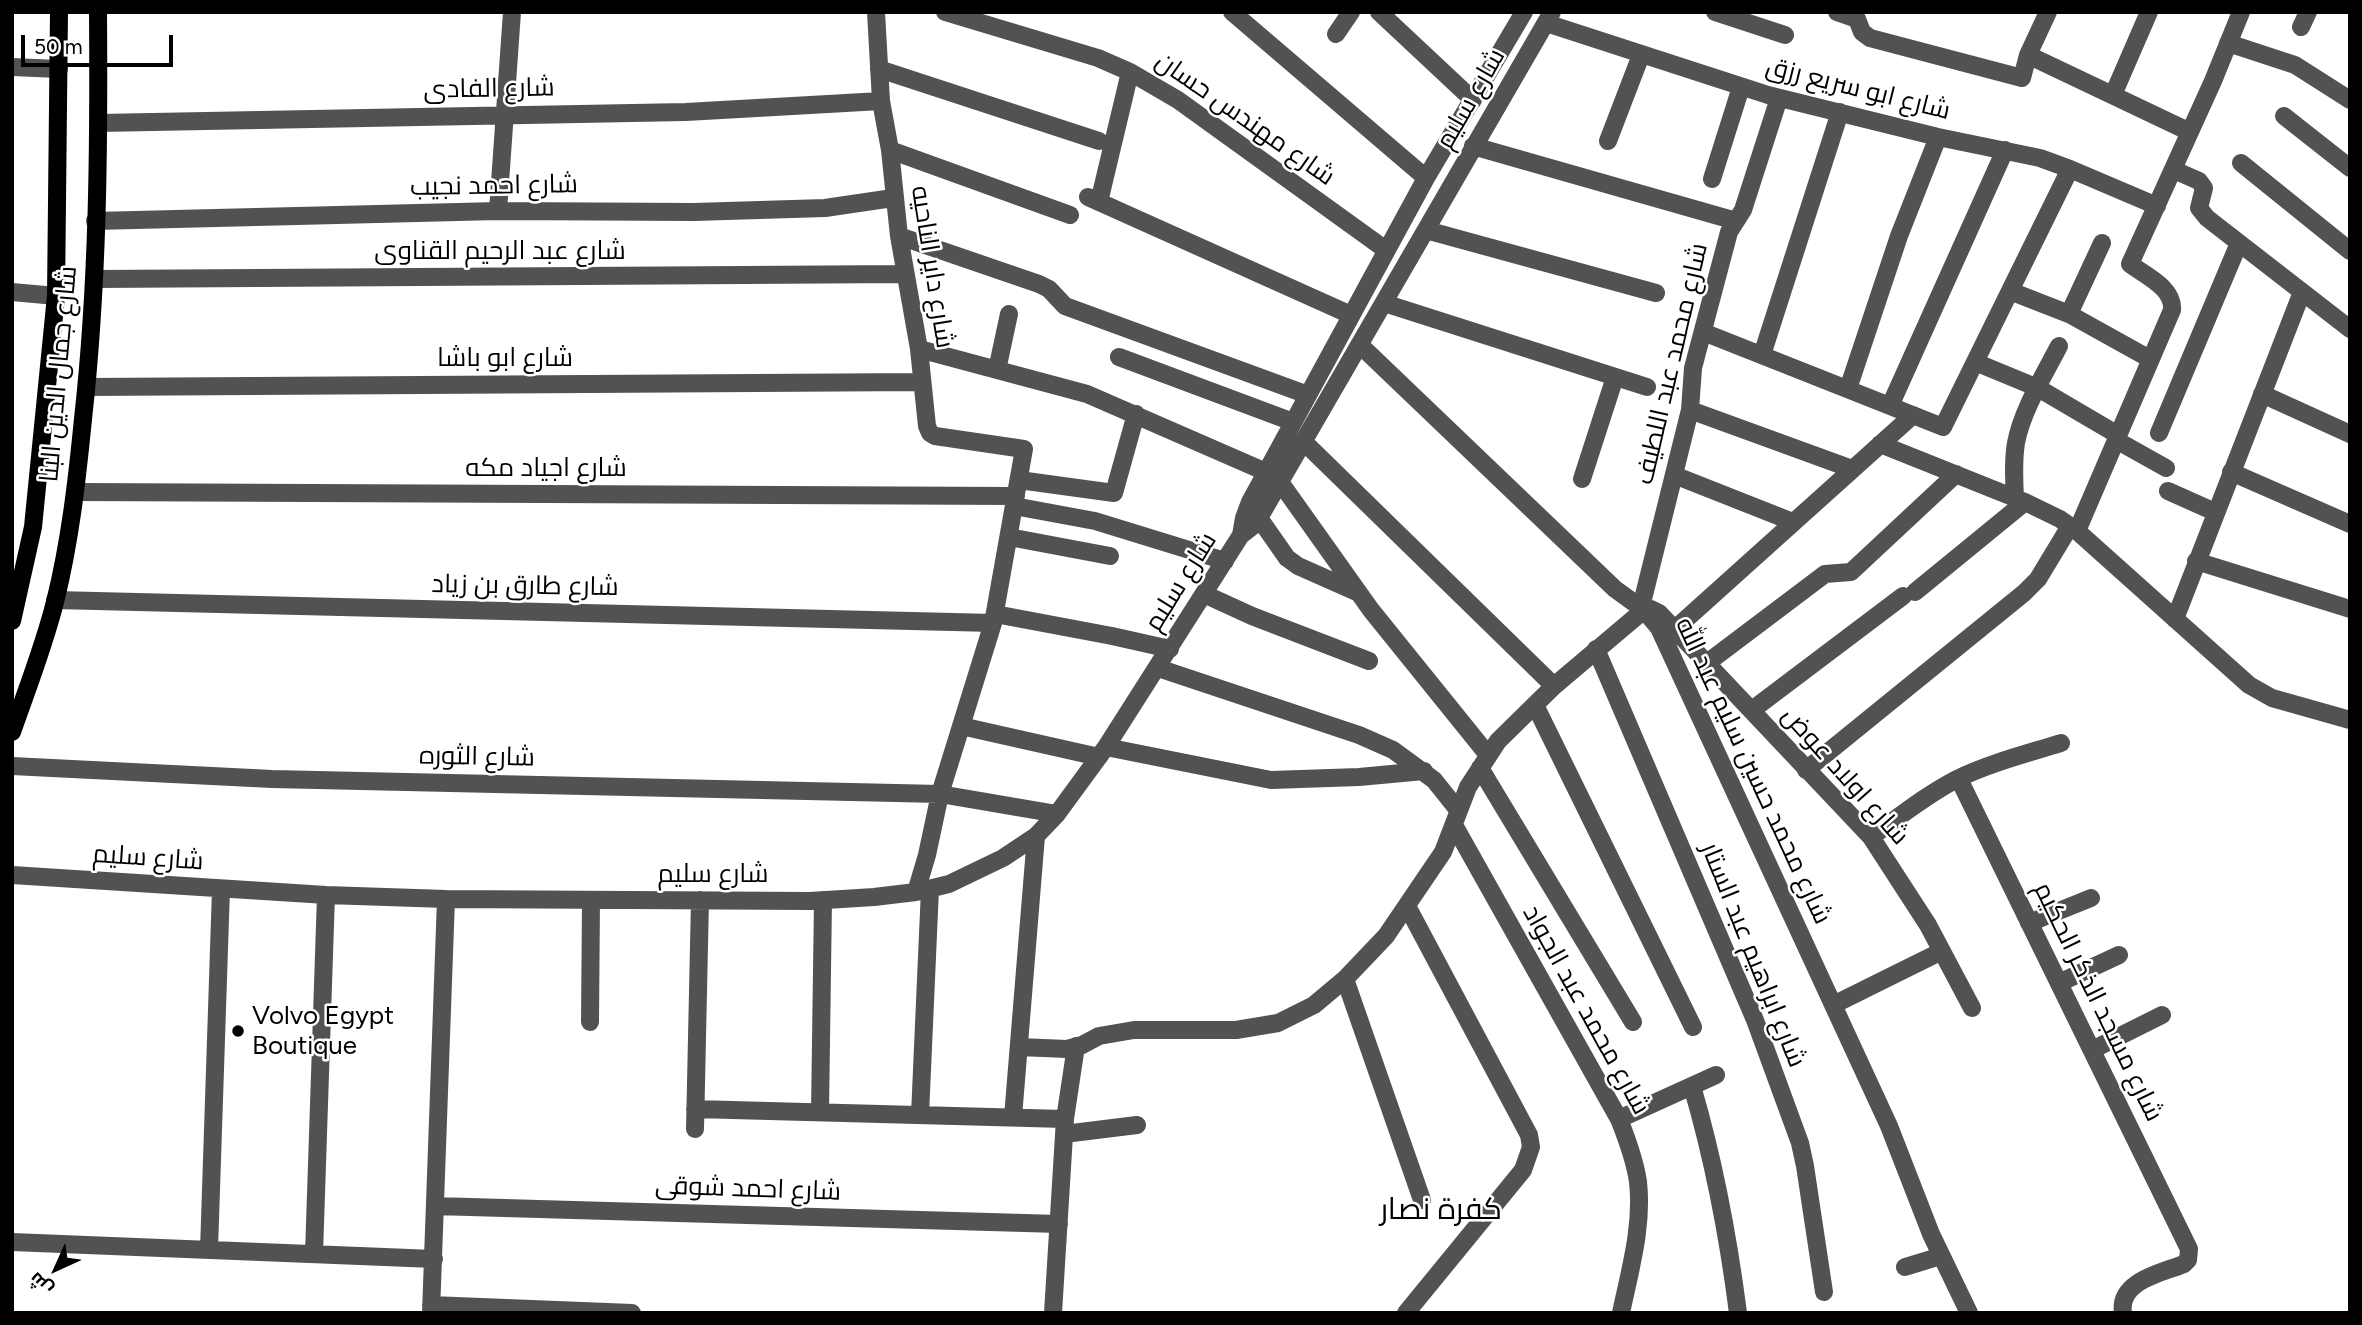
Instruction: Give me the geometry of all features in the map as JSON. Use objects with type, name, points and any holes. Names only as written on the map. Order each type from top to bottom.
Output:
[{"type":"main road","name":"شارع جمال الدين البنا","points":[[12,621],[19,566],[33,527],[45,425],[55,296],[59,12]]},
{"type":"main road","name":"شارع جمال الدين البنا","points":[[12,732],[39,659],[55,600],[76,492],[95,279],[99,123],[97,12]]},
{"type":"street","points":[[498,211],[512,12]]},
{"type":"street","name":"شارع داير الناحيه","points":[[876,12],[881,101],[890,150],[898,236],[919,349],[927,425],[930,433],[935,436],[1024,449],[1016,494]]},
{"type":"street","name":"شارع مهندس حسان","points":[[945,12],[1098,58],[1130,72],[1178,100],[1386,250]]},
{"type":"street","points":[[1232,12],[1426,178]]},
{"type":"street","points":[[1336,34],[1351,12]]},
{"type":"street","points":[[1379,12],[1473,100]]},
{"type":"street","name":"شارع سليم","points":[[12,876],[326,895],[446,899],[823,900],[923,890],[977,873],[1036,836],[1057,814],[1158,668],[1241,535],[1259,518],[1293,422],[1426,178],[1524,12]]},
{"type":"street","points":[[1715,12],[1785,35]]},
{"type":"street","points":[[1837,12],[1857,19],[1862,32],[1882,43],[2022,78],[2028,55],[2048,12]]},
{"type":"street","points":[[2113,95],[2149,12]]},
{"type":"street","points":[[1806,770],[2024,593],[2038,579],[2074,528],[2172,310],[2168,292],[2130,264],[2174,170],[2241,12]]},
{"type":"street","name":"شارع سليم","points":[[1241,535],[1244,518],[1273,477],[1304,442],[1549,18]]},
{"type":"street","name":"شارع ابو سريع رزق","points":[[1549,18],[1641,55],[1779,98],[1938,137],[2006,150],[2070,169],[2157,206]]},
{"type":"street","points":[[2228,43],[2295,65],[2350,100]]},
{"type":"street","points":[[1608,141],[1641,55]]},
{"type":"street","points":[[2028,55],[2190,132]]},
{"type":"street","points":[[12,67],[59,69]]},
{"type":"street","points":[[879,69],[1099,141]]},
{"type":"street","points":[[1130,72],[1093,200],[1351,314]]},
{"type":"street","points":[[1712,179],[1741,86]]},
{"type":"street","name":"شارع محمد عبد اللطيف","points":[[1643,608],[1690,410],[1693,368],[1729,232],[1743,210],[1779,98]]},
{"type":"street","name":"شارع الفادى","points":[[99,123],[686,112],[881,101]]},
{"type":"street","points":[[1762,355],[1840,113]]},
{"type":"street","points":[[2284,116],[2350,168]]},
{"type":"street","points":[[1848,389],[1899,236],[1938,137]]},
{"type":"street","points":[[1473,146],[1736,220]]},
{"type":"street","points":[[890,150],[1070,215]]},
{"type":"street","points":[[1890,406],[2006,150]]},
{"type":"street","points":[[2241,163],[2350,251]]},
{"type":"street","points":[[1703,332],[1943,427],[2070,169]]},
{"type":"street","points":[[2174,170],[2199,181],[2204,188],[2199,208],[2207,218],[2350,329]]},
{"type":"street","name":"شارع احمد نجيب","points":[[95,221],[498,211],[694,212],[825,208],[893,198]]},
{"type":"street","points":[[1426,230],[1656,293]]},
{"type":"street","points":[[898,236],[1040,284],[1065,306],[1308,395]]},
{"type":"street","points":[[2069,314],[2102,243]]},
{"type":"street","points":[[2159,433],[2239,243]]},
{"type":"street","name":"شارع عبد الرحيم القناوى","points":[[95,279],[905,274]]},
{"type":"street","points":[[2010,291],[2069,314],[2151,359]]},
{"type":"street","points":[[12,292],[55,296]]},
{"type":"street","points":[[2175,619],[2302,292]]},
{"type":"street","points":[[1384,303],[1647,387]]},
{"type":"street","points":[[997,370],[1009,314]]},
{"type":"street","name":"شارع محمد حسين سليم عبد الله","points":[[1360,345],[1615,589],[1643,608],[1659,628],[1889,1126],[1941,1256],[1969,1313]]},
{"type":"street","points":[[2020,500],[2014,469],[2016,441],[2059,346]]},
{"type":"street","points":[[919,349],[1087,394],[1273,477],[1484,762],[1633,1022]]},
{"type":"street","points":[[1119,357],[1293,422]]},
{"type":"street","points":[[1975,362],[2038,388],[2166,468]]},
{"type":"street","points":[[1581,479],[1615,377]]},
{"type":"street","name":"شارع ابو باشا","points":[[87,387],[922,382]]},
{"type":"street","points":[[2262,394],[2350,434]]},
{"type":"street","points":[[1690,410],[1852,469]]},
{"type":"street","points":[[1016,494],[1114,493],[1136,414]]},
{"type":"street","points":[[1675,629],[1913,415]]},
{"type":"street","points":[[1304,442],[1554,686]]},
{"type":"street","points":[[1881,444],[2020,500],[2074,528],[2249,685],[2272,698],[2350,720]]},
{"type":"street","points":[[2231,472],[2350,524]]},
{"type":"street","points":[[1707,663],[1825,574],[1851,572],[1955,474]]},
{"type":"street","points":[[1674,475],[1793,522]]},
{"type":"street","points":[[2168,491],[2215,512]]},
{"type":"street","name":"شارع اجياد مكه","points":[[76,492],[1016,494]]},
{"type":"street","points":[[920,1115],[923,890],[928,855],[940,794],[994,619],[1016,494]]},
{"type":"street","points":[[1016,494],[1225,561]]},
{"type":"street","points":[[1752,710],[1909,594],[2020,500]]},
{"type":"street","points":[[1259,518],[1287,558],[1298,566],[1359,593]]},
{"type":"street","points":[[1009,537],[1110,556]]},
{"type":"street","points":[[2196,561],[2350,609]]},
{"type":"street","points":[[1204,594],[1252,616],[1368,661]]},
{"type":"street","name":"شارع طارق بن زياد","points":[[55,600],[994,619],[1112,636],[1170,649]]},
{"type":"street","points":[[1019,1047],[1067,1049],[1113,1032],[1236,1030],[1278,1023],[1314,1005],[1345,979],[1386,936],[1407,906],[1443,852],[1468,787],[1498,741],[1554,686],[1643,608]]},
{"type":"street","name":"شارع اولاد عوض","points":[[1643,608],[1651,608],[1659,613],[1675,629],[1871,837],[1942,951],[1972,1008]]},
{"type":"street","name":"شارع ابراهيم عبد الستار","points":[[1596,649],[1755,1020],[1800,1143],[1824,1292]]},
{"type":"street","name":"شارع محمد عبد الجواد","points":[[1158,668],[1359,735],[1393,750],[1434,780],[1619,1119],[1631,1150],[1638,1181],[1639,1214],[1621,1313]]},
{"type":"street","points":[[1535,705],[1693,1027]]},
{"type":"street","points":[[961,726],[1272,780],[1359,778],[1424,771]]},
{"type":"street","points":[[1871,837],[1937,790],[1959,779],[1991,765],[2061,743]]},
{"type":"street","name":"شارع الثوره","points":[[12,766],[272,779],[940,794],[1057,814]]},
{"type":"street","name":"شارع مسجد الذكر الحكيم","points":[[1959,779],[2189,1249],[2188,1260],[2184,1264],[2137,1283],[2129,1289],[2122,1305],[2123,1313]]},
{"type":"street","points":[[1013,1117],[1036,836]]},
{"type":"street","points":[[209,1250],[221,889]]},
{"type":"street","points":[[314,1254],[326,895]]},
{"type":"street","points":[[2029,923],[2091,898]]},
{"type":"street","points":[[446,899],[431,1309],[632,1313]]},
{"type":"street","points":[[590,1022],[591,900]]},
{"type":"street","points":[[695,1129],[700,900]]},
{"type":"street","points":[[820,1112],[823,900]]},
{"type":"street","points":[[1406,1313],[1523,1170],[1531,1147],[1530,1135],[1407,906]]},
{"type":"street","points":[[1833,1004],[1942,951]]},
{"type":"street","points":[[2059,983],[2119,956]]},
{"type":"street","points":[[1345,979],[1422,1200]]},
{"type":"street","points":[[2092,1050],[2162,1014]]},
{"type":"street","points":[[1053,1313],[1065,1126],[1076,1046]]},
{"type":"street","points":[[1619,1119],[1716,1075]]},
{"type":"street","points":[[1692,1086],[1723,1208],[1738,1313]]},
{"type":"street","points":[[695,1109],[1013,1117],[1065,1126],[1137,1125]]},
{"type":"street","name":"شارع احمد شوقى","points":[[435,1206],[1059,1224]]},
{"type":"street","points":[[12,1242],[434,1259]]},
{"type":"street","points":[[1905,1268],[1941,1256]]},
{"type":"place","name":"Volvo Egypt Boutique","points":[[238,1031]]},
{"type":"district","name":"كفرة نصار","points":[[1441,1210]]}]
